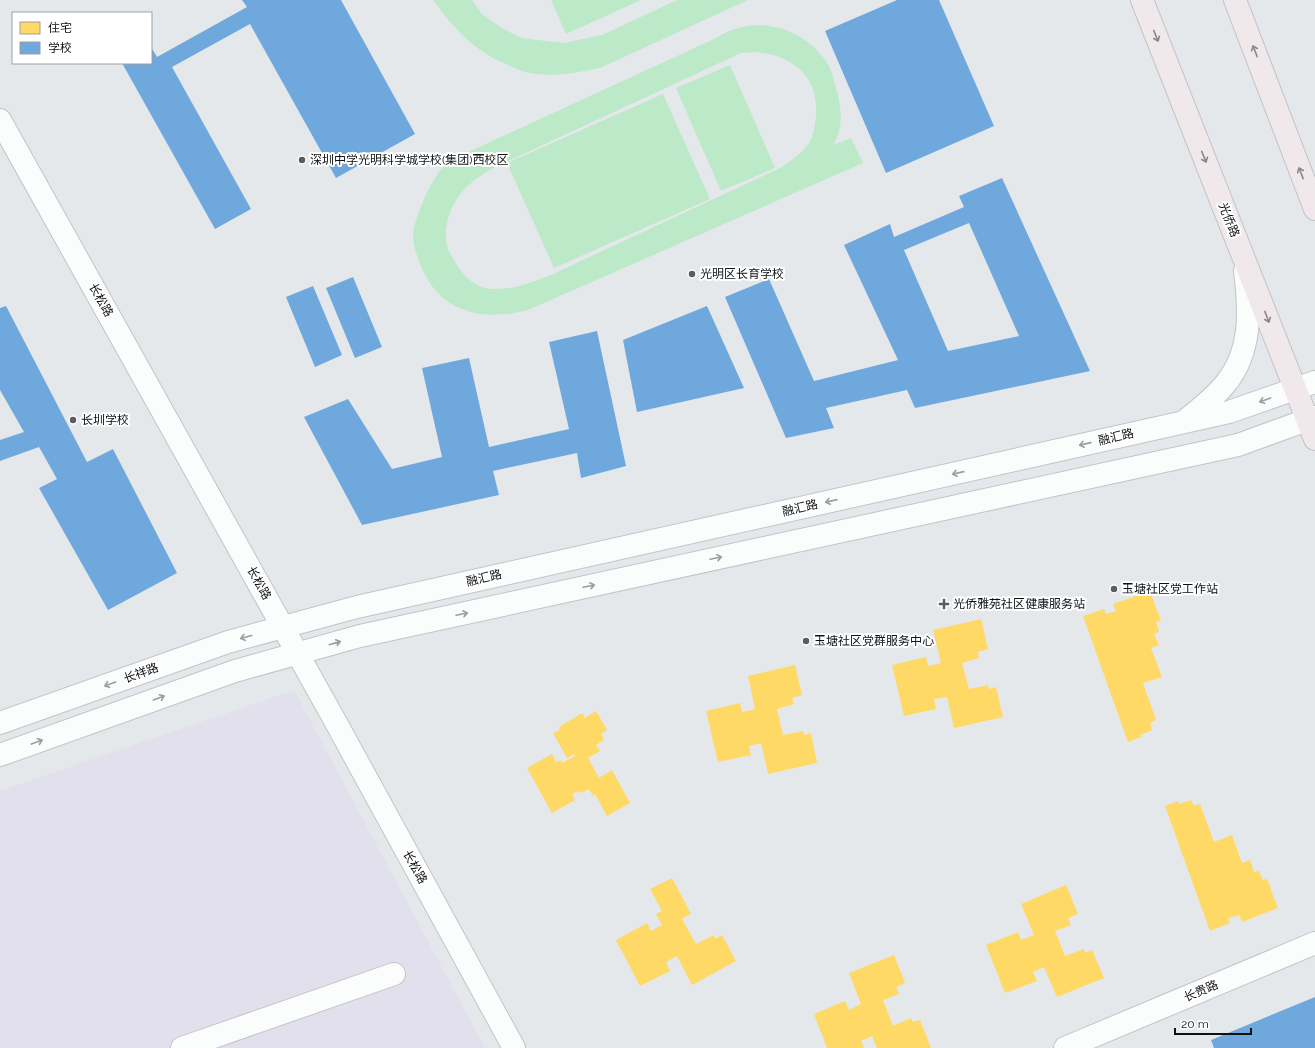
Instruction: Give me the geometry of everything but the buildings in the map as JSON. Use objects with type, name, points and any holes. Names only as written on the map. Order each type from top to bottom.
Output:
[{"type":"main road","name":"光侨路","points":[[1142,0],[1243,256],[1305,385],[1312,425]]},
{"type":"main road","points":[[1235,0],[1315,209]]},
{"type":"street","name":"长松路","points":[[0,120],[298,653],[514,1048]]},
{"type":"street","points":[[1184,422],[1208,402],[1226,383],[1236,369],[1249,323],[1249,296],[1243,256]]},
{"type":"street","name":"融汇路","points":[[283,627],[364,605],[1229,412],[1305,385]]},
{"type":"street","points":[[0,755],[235,671],[360,636],[1238,445],[1312,425]]},
{"type":"street","name":"长祥路","points":[[0,723],[228,642],[283,627]]},
{"type":"street","name":"长贵路","points":[[1065,1048],[1315,943]]},
{"type":"street","points":[[182,1048],[394,974]]},
{"type":"shaded area","points":[[294,690],[485,1048],[0,1048],[0,791]]},
{"type":"green space","points":[[433,0],[472,0],[482,14],[502,28],[521,38],[563,43],[602,35],[677,0],[748,0],[600,68],[572,73],[543,75],[525,72],[485,53],[457,30]]},
{"type":"green space","points":[[551,0],[641,0],[566,34]]},
{"type":"green space","points":[[754,25],[770,26],[795,34],[809,43],[822,56],[832,72],[841,112],[839,132],[833,145],[851,138],[863,163],[528,310],[494,315],[479,314],[464,310],[450,303],[438,294],[428,281],[420,264],[414,246],[413,235],[416,220],[427,192],[442,168],[448,162],[726,33],[742,27]],"holes":[[[754,52],[780,57],[800,70],[808,79],[813,89],[816,102],[816,116],[811,140],[800,153],[782,167],[551,275],[527,284],[502,289],[485,288],[473,282],[459,269],[450,254],[447,244],[447,224],[456,200],[477,178],[504,163],[741,53]]]},
{"type":"green space","points":[[730,65],[775,168],[721,191],[676,88]]},
{"type":"green space","points":[[663,94],[710,199],[554,268],[507,163]]},
{"type":"place","name":"深圳中学光明科学城学校(集团)西校区","points":[[302,160]]},
{"type":"place","name":"光明区长育学校","points":[[692,274]]},
{"type":"place","name":"长圳学校","points":[[73,420]]},
{"type":"place","name":"玉塘社区党工作站","points":[[1114,589]]},
{"type":"place","name":"光侨雅苑社区健康服务站","points":[[944,604]]},
{"type":"place","name":"玉塘社区党群服务中心","points":[[806,641]]}]
